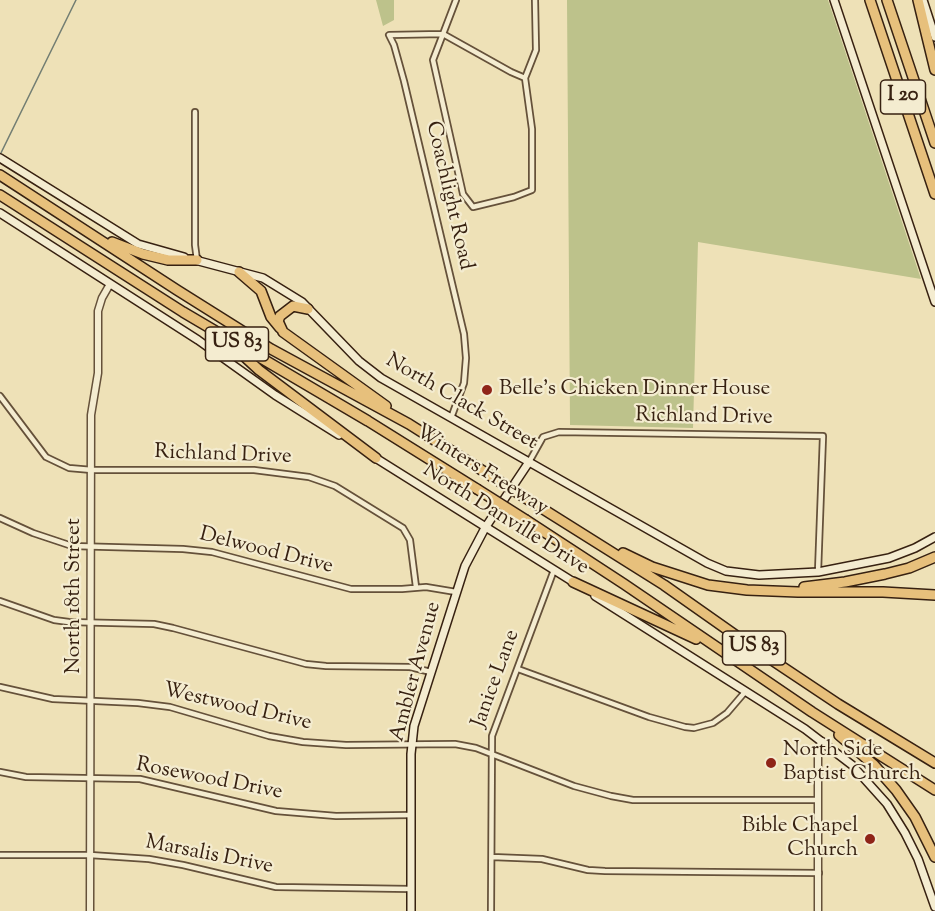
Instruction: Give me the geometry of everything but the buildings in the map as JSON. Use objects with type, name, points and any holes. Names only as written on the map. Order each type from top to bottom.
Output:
[{"type":"highway","name":"I 20","points":[[870,0],[935,194]]},
{"type":"highway","name":"I 20","points":[[887,0],[935,143]]},
{"type":"highway","points":[[918,0],[935,70]]},
{"type":"highway","name":"Winters Freeway","points":[[3,177],[272,349],[409,424],[575,528],[664,585],[838,704],[935,763]]},
{"type":"highway","name":"Winters Freeway","points":[[0,195],[217,333],[368,421],[526,520],[812,712],[935,790]]},
{"type":"highway","points":[[81,228],[143,254],[168,260],[197,260]]},
{"type":"highway","points":[[239,272],[261,291],[271,317],[283,332],[409,424]]},
{"type":"highway","points":[[283,332],[278,321],[280,316],[293,306],[308,309]]},
{"type":"highway","points":[[217,333],[259,370],[376,458]]},
{"type":"highway","points":[[575,528],[652,567],[708,585],[747,590],[903,592],[935,596]]},
{"type":"highway","points":[[747,590],[845,582],[909,568],[935,557]]},
{"type":"highway","points":[[573,582],[733,658]]},
{"type":"highway","points":[[812,712],[874,765],[889,782],[915,817],[935,857]]},
{"type":"main road","points":[[834,0],[935,302]]},
{"type":"main road","points":[[923,0],[935,38]]},
{"type":"main road","name":"North Clack Street","points":[[0,158],[138,244],[262,278],[302,302],[359,361],[381,378],[707,563],[734,572],[759,575],[818,572],[889,558],[935,537]]},
{"type":"main road","name":"North Danville Drive","points":[[0,213],[198,340],[276,395],[822,741],[852,765],[887,804],[918,859],[935,907]]},
{"type":"main road","name":"Ambler Avenue","points":[[411,911],[414,726],[465,566],[485,528],[529,462]]},
{"type":"street","points":[[456,0],[433,60],[464,194],[473,207],[532,190],[532,129],[525,78],[536,50],[534,0]]},
{"type":"street","points":[[443,34],[525,78]]},
{"type":"street","name":"Coachlight Road","points":[[443,34],[389,35],[404,81],[464,334],[466,358],[464,383],[451,418]]},
{"type":"street","points":[[195,112],[197,260]]},
{"type":"street","name":"North 18th Street","points":[[90,911],[91,415],[98,373],[98,311],[110,284]]},
{"type":"street","name":"Richland Drive","points":[[0,396],[46,457],[69,468],[254,470],[289,474],[320,481],[346,492],[403,528],[410,540],[416,587]]},
{"type":"street","name":"Richland Drive","points":[[529,462],[543,436],[559,432],[823,436],[818,572]]},
{"type":"street","name":"Delwood Drive","points":[[0,518],[62,544],[212,552],[351,589],[416,587],[456,592]]},
{"type":"street","name":"Janice Lane","points":[[491,911],[490,753],[494,728],[554,570]]},
{"type":"street","points":[[0,601],[54,620],[91,624],[154,624],[192,632],[306,664],[401,667],[431,672]]},
{"type":"street","points":[[518,669],[649,717],[694,728],[713,723],[727,714],[745,692]]},
{"type":"street","name":"Westwood Drive","points":[[0,687],[53,699],[138,703],[170,707],[270,736],[303,742],[346,745],[455,744],[490,753],[574,786],[633,800],[818,800]]},
{"type":"street","points":[[818,911],[818,749],[822,741]]},
{"type":"street","name":"Rosewood Drive","points":[[0,772],[26,777],[140,779],[276,811],[336,816],[411,816]]},
{"type":"street","name":"Marsalis Drive","points":[[0,855],[123,857],[183,865],[276,886],[411,889]]},
{"type":"street","points":[[492,857],[542,859],[588,870],[605,871],[720,874],[819,873]]},
{"type":"green space","points":[[376,0],[394,0],[394,20],[383,26]]},
{"type":"green space","points":[[567,0],[828,0],[921,279],[698,242],[693,428],[570,425]]},
{"type":"waterway","points":[[0,155],[76,0]]},
{"type":"place","name":"Belle's Chicken Dinner House","points":[[487,390]]},
{"type":"place","name":"North Side Baptist Church","points":[[771,763]]},
{"type":"place","name":"Bible Chapel Church","points":[[870,839]]}]
